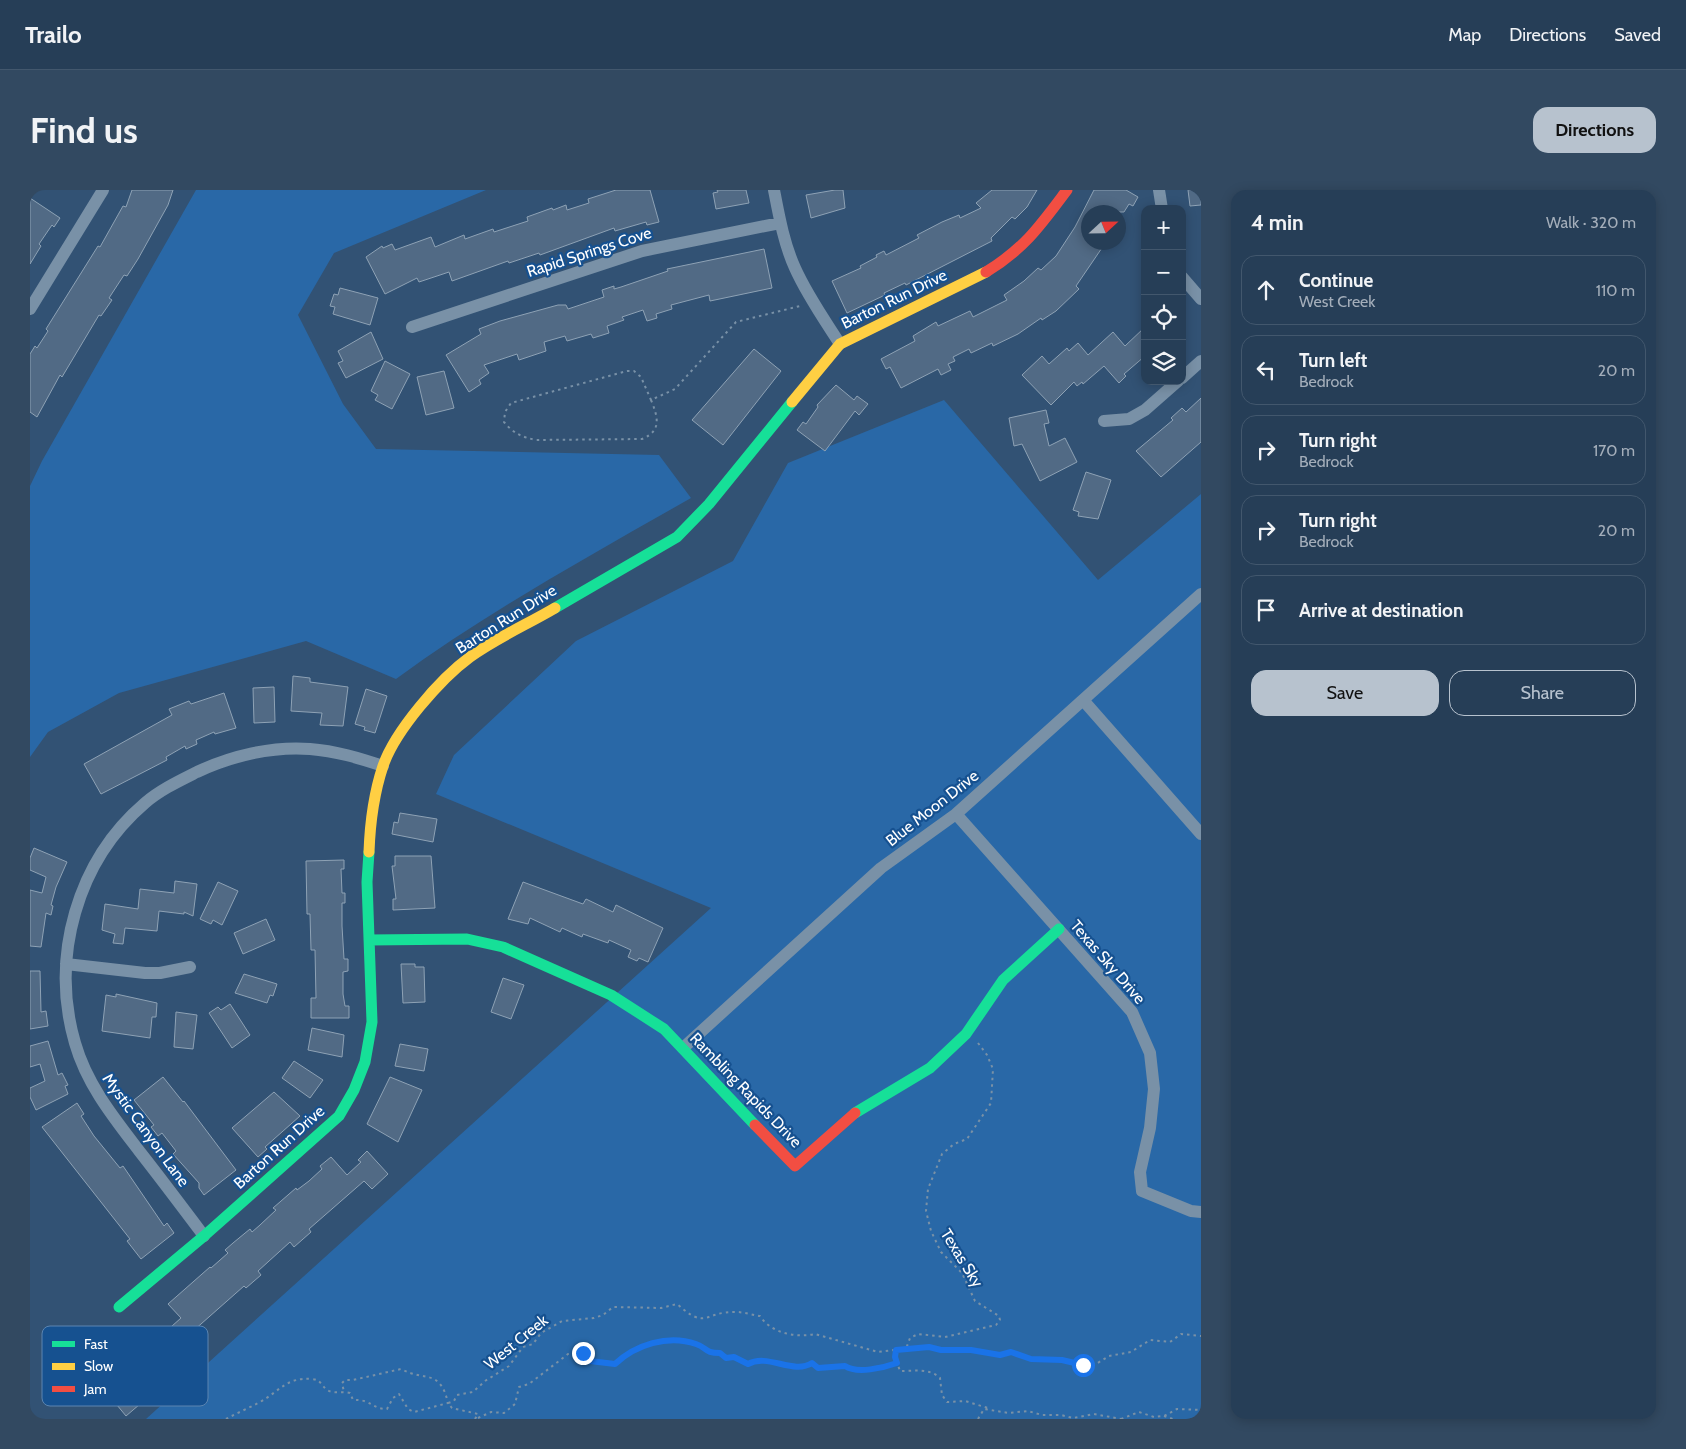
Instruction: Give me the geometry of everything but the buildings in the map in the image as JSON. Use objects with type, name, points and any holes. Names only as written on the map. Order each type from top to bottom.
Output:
[{"type":"street","points":[[30,309],[103,190]]},
{"type":"street","points":[[774,190],[780,223],[794,266],[810,297],[840,344]]},
{"type":"street","name":"Barton Run Drive","points":[[119,1308],[204,1236],[339,1116],[354,1090],[365,1062],[372,1022],[367,853],[370,824],[383,766],[394,744],[430,694],[470,657],[676,538],[710,504],[754,447],[840,344],[982,274],[1010,257],[1031,238],[1067,190]]},
{"type":"street","points":[[1159,190],[1161,205]]},
{"type":"street","name":"Rapid Springs Cove","points":[[412,327],[642,251],[780,223]]},
{"type":"street","points":[[1186,282],[1201,299]]},
{"type":"street","points":[[1186,374],[1201,361]]},
{"type":"street","points":[[1104,421],[1129,419],[1145,410],[1173,385]]},
{"type":"street","name":"Blue Moon Drive","points":[[682,1048],[880,868],[956,814],[1200,598]]},
{"type":"street","points":[[1083,700],[1201,834]]},
{"type":"street","name":"Mystic Canyon Lane","points":[[204,1236],[117,1122],[85,1074],[75,1041],[68,1005],[66,964],[68,941],[83,889],[101,853],[146,802],[177,782],[218,762],[273,750],[309,749],[348,754],[383,766]]},
{"type":"street","name":"Texas Sky Drive","points":[[956,814],[1132,1012],[1150,1052],[1154,1089],[1150,1128],[1140,1172],[1142,1191],[1190,1211],[1201,1212]]},
{"type":"street","name":"Rambling Rapids Drive","points":[[369,940],[467,939],[503,947],[611,995],[664,1028],[796,1166],[862,1107],[930,1068],[966,1034],[1003,980],[1059,930]]},
{"type":"street","points":[[66,964],[145,973],[160,973],[190,966]]},
{"type":"path","points":[[650,400],[675,390],[736,322],[800,306]]},
{"type":"path","points":[[627,371],[634,371],[641,377],[650,400],[657,415],[656,428],[652,435],[642,439],[536,440],[519,436],[504,422],[505,412],[511,403],[627,371]]},
{"type":"path","name":"Texas Sky","points":[[906,1349],[910,1338],[918,1334],[945,1337],[996,1325],[1000,1320],[999,1316],[975,1301],[962,1273],[941,1252],[931,1231],[926,1211],[928,1189],[942,1154],[954,1144],[967,1139],[972,1128],[984,1117],[991,1103],[993,1069],[987,1055],[973,1038]]},
{"type":"path","name":"West Creek","points":[[344,1392],[350,1394],[354,1400],[365,1399],[383,1409],[387,1409],[399,1394],[408,1409],[414,1412],[448,1403],[454,1401],[458,1395],[473,1392],[484,1381],[509,1366],[523,1347],[533,1344],[541,1333],[562,1321],[594,1318],[603,1315],[613,1307],[661,1308],[676,1304],[691,1317],[702,1319],[735,1312],[760,1316],[765,1324],[782,1333],[804,1336],[815,1334],[878,1352],[896,1350]]},
{"type":"path","points":[[1201,1336],[1181,1334],[1170,1342],[1150,1340],[1131,1352],[1109,1356],[1096,1364],[1083,1365],[1062,1360],[1031,1359],[1011,1352],[1000,1355],[971,1350],[941,1350],[929,1347],[896,1350],[895,1357],[900,1370],[926,1371],[936,1374],[940,1378],[942,1395],[947,1402],[965,1401],[1009,1413],[1028,1411],[1042,1415],[1061,1415],[1073,1418],[1094,1414],[1121,1419],[1139,1412],[1154,1417],[1164,1416],[1177,1409],[1201,1410]]},
{"type":"path","points":[[476,1419],[490,1412],[504,1413],[515,1404],[519,1387],[529,1384],[568,1354],[583,1353],[590,1361],[615,1364],[626,1354],[660,1340],[696,1344],[709,1353],[720,1353],[726,1358],[734,1357],[748,1364],[754,1361],[771,1360],[778,1364],[807,1366],[812,1363],[818,1368],[845,1366],[850,1369],[884,1368],[897,1363]]},
{"type":"path","points":[[226,1419],[263,1400],[281,1385],[289,1382],[312,1379],[321,1382],[327,1390],[344,1392],[342,1383],[346,1380],[401,1369],[408,1373],[426,1374],[440,1381],[446,1391],[448,1403],[452,1408],[478,1414],[476,1419]]},
{"type":"path","points":[[978,1419],[984,1409],[988,1408]]},
{"type":"path","points":[[1164,1416],[1173,1419]]},
{"type":"shaded area","points":[[196,190],[486,190],[334,253],[298,315],[343,404],[376,449],[659,455],[691,498],[578,562],[504,607],[396,679],[306,641],[119,693],[48,732],[30,757],[30,486],[42,461]]},
{"type":"shaded area","points":[[944,400],[1098,580],[1201,494],[1201,1419],[146,1419],[160,1406],[208,1406],[208,1363],[711,908],[436,794],[454,755],[576,641],[733,561],[788,463]]},
{"type":"traffic: fast","points":[[555,608],[677,537],[709,504],[792,402]]},
{"type":"traffic: fast","points":[[119,1307],[204,1236],[339,1116],[354,1090],[365,1062],[372,1022],[367,882],[369,852]]},
{"type":"traffic: fast","points":[[855,1113],[930,1068],[966,1034],[1003,980],[1059,929]]},
{"type":"traffic: fast","points":[[369,940],[467,939],[503,947],[611,995],[664,1029],[755,1125]]},
{"type":"traffic: slow","points":[[792,402],[840,344],[986,272]]},
{"type":"traffic: slow","points":[[369,852],[373,809],[380,776],[389,752],[408,722],[445,678],[470,657],[501,637],[555,608]]},
{"type":"traffic: jam","points":[[986,272],[1000,263],[1031,236],[1067,190]]},
{"type":"traffic: jam","points":[[755,1125],[795,1166],[855,1113]]},
{"type":"route","points":[[583,1353],[590,1361],[615,1364],[626,1354],[660,1340],[696,1344],[709,1353],[720,1353],[726,1358],[734,1357],[748,1364],[754,1361],[771,1360],[778,1364],[807,1366],[812,1363],[818,1368],[845,1366],[850,1369],[884,1368],[897,1363],[895,1357],[896,1350],[929,1347],[941,1350],[971,1350],[1000,1355],[1011,1352],[1031,1359],[1062,1360],[1083,1365]]}]
